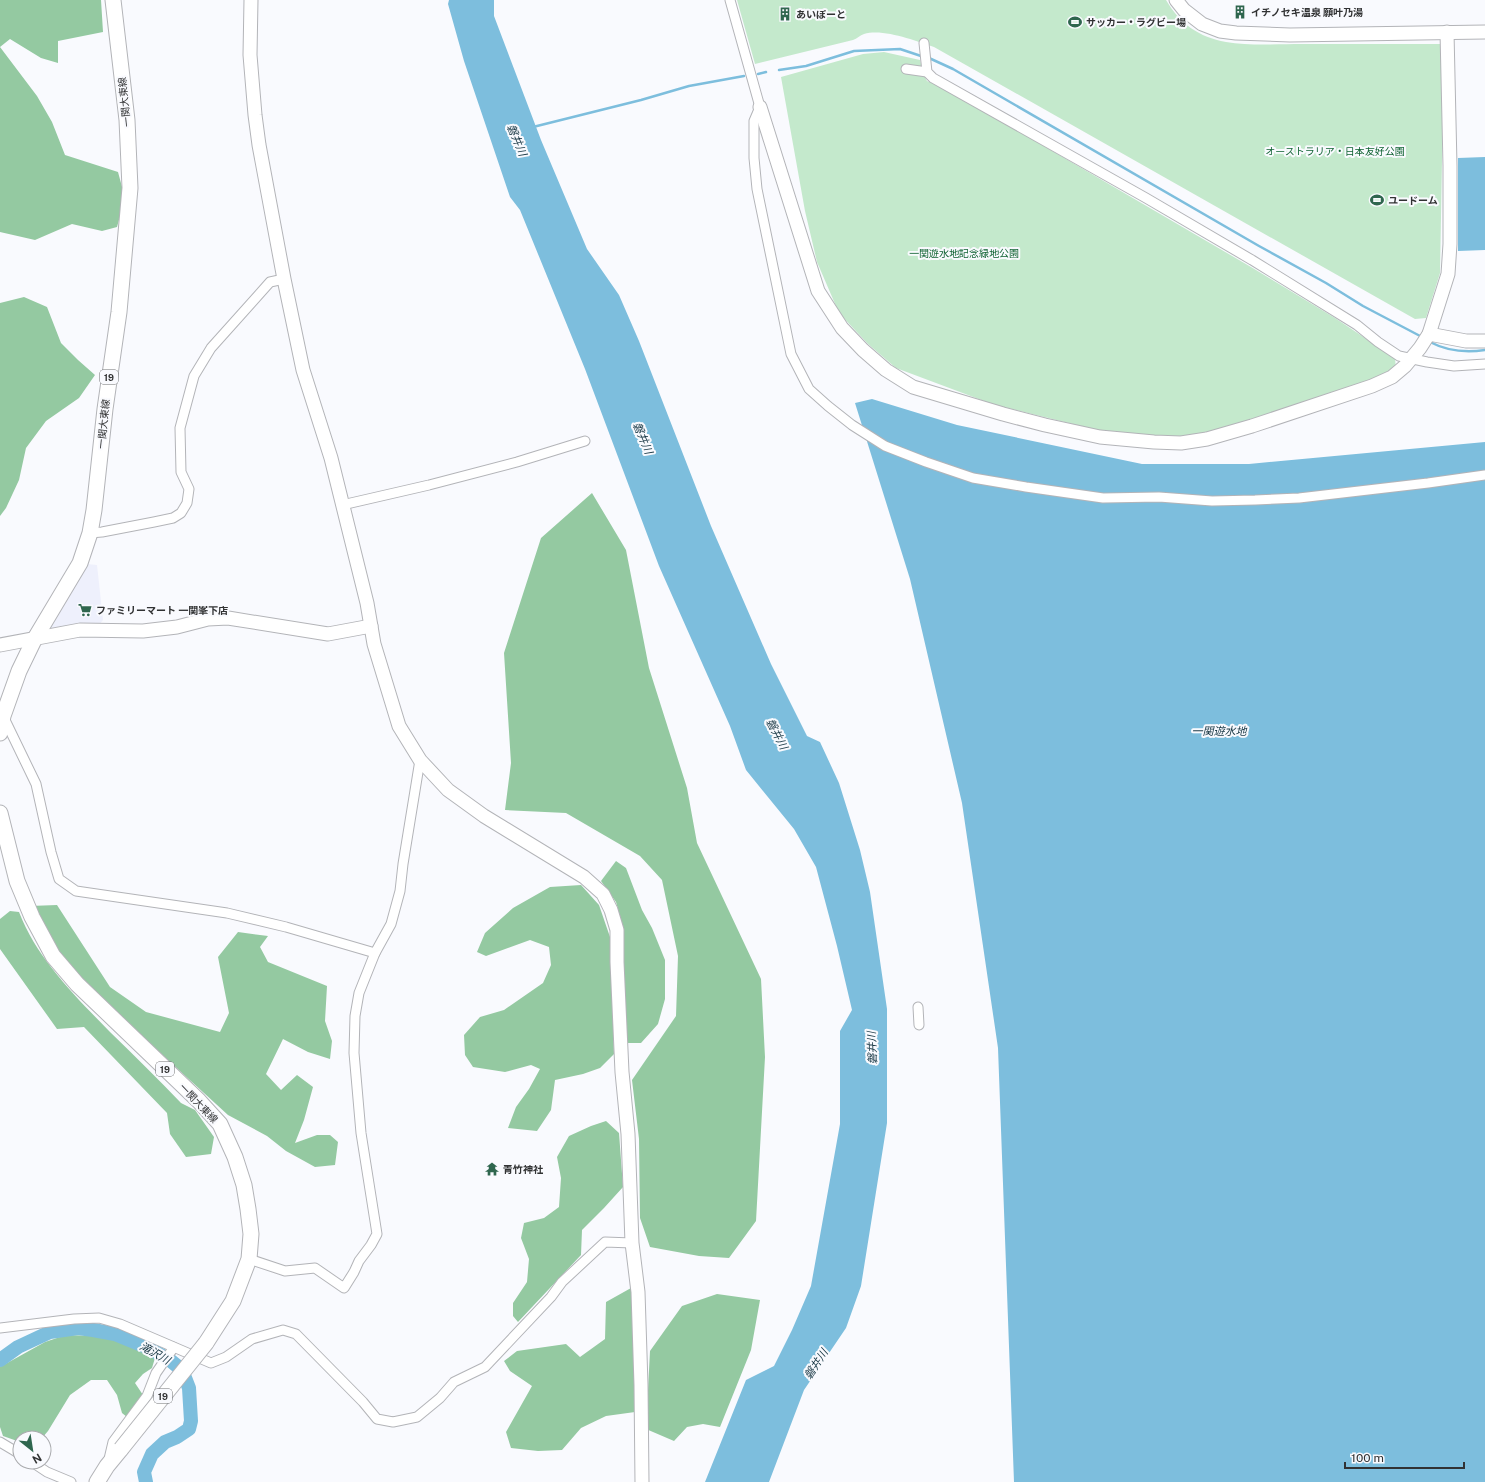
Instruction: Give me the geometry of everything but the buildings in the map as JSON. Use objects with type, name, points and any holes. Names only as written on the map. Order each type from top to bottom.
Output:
[{"type":"main road","name":"一関大東線","points":[[0,733],[3,716],[19,670],[34,640],[80,563],[90,533],[94,510],[105,409],[118,312],[130,188],[127,120],[113,0]]},
{"type":"main road","name":"一関大東線","points":[[0,813],[17,881],[32,917],[54,956],[77,984],[199,1101],[220,1124],[235,1157],[244,1185],[250,1234],[249,1259],[233,1301],[206,1343],[107,1466]]},
{"type":"main road","name":"19","points":[[97,1482],[107,1466]]},
{"type":"street","points":[[251,0],[250,55],[259,145],[284,279],[304,370],[331,458],[367,603],[371,626],[389,696],[399,726],[420,760],[448,790],[484,816],[584,877],[603,894],[611,910],[617,930],[622,1072],[628,1134],[632,1243],[638,1292],[642,1482]]},
{"type":"street","points":[[730,0],[760,107],[818,291],[842,328],[863,350],[886,370],[913,386],[1003,414],[1100,437],[1154,442],[1181,443],[1207,439],[1252,426],[1372,386],[1392,377],[1416,353],[1429,334],[1448,274],[1450,166],[1447,32]]},
{"type":"street","points":[[1176,0],[1184,10],[1202,24],[1220,31],[1236,33],[1290,35],[1485,32]]},
{"type":"street","points":[[924,43],[927,72]]},
{"type":"street","points":[[906,69],[927,72],[933,78],[1132,190],[1252,260],[1357,325],[1378,342],[1399,356],[1416,353],[1427,362],[1454,366],[1485,364]]},
{"type":"street","points":[[760,107],[754,121],[754,158],[757,189],[791,354],[809,389],[828,406],[885,446],[973,478],[1103,498],[1159,497],[1212,501],[1299,498],[1428,484],[1485,475]]},
{"type":"street","points":[[90,533],[173,518],[181,513],[187,503],[188,489],[181,472],[180,428],[194,376],[211,348],[270,282],[284,279]]},
{"type":"street","points":[[1429,334],[1466,341],[1485,341]]},
{"type":"street","points":[[342,505],[518,462],[585,441]]},
{"type":"street","points":[[0,645],[34,640],[80,630],[156,630],[177,627],[208,619],[228,618],[328,634],[371,626]]},
{"type":"street","points":[[3,716],[36,784],[51,852],[59,879],[76,891],[227,913],[286,927],[375,953]]},
{"type":"street","points":[[249,1259],[285,1271],[315,1268],[344,1288],[359,1261],[377,1234],[361,1133],[354,1053],[355,1016],[359,993],[375,953],[391,924],[400,891],[420,760]]},
{"type":"street","points":[[918,1006],[919,1025]]},
{"type":"street","points":[[0,1328],[74,1319],[99,1318],[120,1324],[172,1349],[211,1363],[226,1357],[252,1339],[283,1330],[296,1334],[363,1402],[377,1419],[393,1422],[417,1417],[440,1398],[454,1382],[484,1367],[551,1297],[562,1282],[605,1242],[632,1243]]},
{"type":"street","points":[[107,1466],[114,1442],[147,1396],[156,1373],[172,1349]]},
{"type":"street","points":[[0,1442],[12,1449]]},
{"type":"street","points":[[44,1470],[72,1482]]},
{"type":"shaded area","points":[[87,564],[97,565],[103,620],[99,625],[53,631],[48,624]]},
{"type":"green space","points":[[0,0],[101,0],[103,32],[58,41],[58,63],[41,58],[10,39],[0,47]]},
{"type":"green space","name":"オーストラリア・日本友好公園","points":[[737,0],[1166,0],[1177,16],[1191,28],[1207,37],[1226,42],[1244,44],[1441,44],[1444,49],[1440,273],[1426,318],[1415,319],[934,47],[899,36],[872,33],[863,35],[853,40],[755,64]]},
{"type":"green space","points":[[0,47],[37,96],[52,122],[65,155],[118,172],[125,198],[117,227],[102,231],[72,224],[35,240],[0,232]]},
{"type":"green space","name":"一関遊水地記念緑地公園","points":[[884,52],[920,60],[923,73],[927,81],[957,93],[1042,145],[1251,267],[1335,318],[1395,358],[1396,369],[1390,374],[1202,435],[1172,438],[1101,431],[992,404],[896,368],[868,344],[839,313],[817,262],[805,211],[781,77],[863,54]]},
{"type":"green space","points":[[24,297],[47,307],[61,343],[95,375],[79,398],[46,421],[26,448],[19,480],[6,508],[0,516],[0,303]]},
{"type":"green space","points":[[592,493],[626,550],[649,668],[687,788],[697,843],[761,979],[765,1057],[756,1221],[729,1258],[699,1256],[650,1247],[640,1218],[639,1139],[632,1080],[676,1016],[678,956],[662,880],[640,856],[566,813],[505,810],[511,763],[504,653],[541,538]]},
{"type":"green space","points":[[616,861],[626,868],[642,910],[652,928],[665,960],[665,999],[658,1024],[641,1043],[624,1043],[623,927],[616,902],[601,881]]},
{"type":"green space","points":[[581,885],[599,905],[610,937],[614,1054],[600,1068],[583,1074],[555,1080],[551,1110],[537,1131],[508,1128],[516,1107],[529,1089],[540,1069],[531,1065],[505,1072],[473,1067],[465,1055],[464,1035],[480,1017],[504,1010],[543,983],[551,965],[549,947],[530,940],[486,956],[477,952],[485,933],[513,908],[550,887]]},
{"type":"green space","points":[[57,905],[110,987],[146,1012],[220,1032],[229,1013],[218,957],[238,932],[268,936],[260,947],[268,962],[327,986],[325,1021],[332,1041],[330,1059],[308,1052],[283,1039],[266,1074],[281,1090],[297,1075],[313,1087],[304,1120],[295,1143],[317,1135],[330,1135],[338,1142],[335,1165],[315,1167],[286,1151],[267,1136],[228,1115],[62,963],[30,906]]},
{"type":"green space","points":[[10,911],[19,912],[36,946],[58,976],[84,1005],[181,1103],[195,1110],[214,1137],[211,1154],[186,1157],[170,1134],[167,1113],[84,1027],[57,1029],[0,949],[0,919]]},
{"type":"green space","points":[[606,1121],[619,1133],[623,1187],[582,1230],[581,1255],[518,1322],[513,1316],[513,1303],[527,1282],[529,1259],[521,1238],[524,1223],[544,1218],[559,1207],[561,1178],[557,1157],[569,1136]]},
{"type":"green space","points":[[631,1288],[636,1355],[635,1412],[606,1416],[581,1428],[562,1450],[538,1451],[511,1448],[506,1432],[532,1386],[510,1371],[504,1361],[517,1351],[566,1344],[580,1357],[605,1339],[606,1302]]},
{"type":"green space","points":[[717,1294],[760,1300],[751,1350],[720,1427],[703,1424],[687,1427],[674,1441],[646,1429],[650,1351],[682,1306]]},
{"type":"green space","points":[[66,1335],[97,1336],[127,1343],[154,1355],[155,1358],[152,1368],[143,1374],[135,1383],[143,1395],[132,1421],[122,1413],[117,1395],[107,1380],[91,1380],[70,1395],[49,1430],[12,1430],[12,1439],[3,1436],[0,1427],[0,1367],[45,1342]]},
{"type":"water","name":"磐井川","points":[[449,0],[494,0],[494,16],[541,140],[587,249],[619,295],[639,341],[711,526],[771,664],[807,736],[820,742],[839,783],[860,850],[870,892],[887,1009],[887,1123],[861,1286],[846,1328],[804,1390],[769,1482],[705,1482],[746,1380],[774,1366],[792,1330],[811,1286],[840,1124],[840,1031],[852,1010],[816,867],[794,829],[746,770],[730,726],[659,566],[585,369],[520,210],[510,197],[464,61],[448,4]]},
{"type":"water","points":[[1485,157],[1485,250],[1458,251],[1458,158]]},
{"type":"water","name":"一関遊水地","points":[[872,399],[957,425],[1142,464],[1249,464],[1485,442],[1485,1482],[1014,1482],[998,1048],[962,803],[910,579],[855,403]]},
{"type":"waterway","points":[[779,70],[806,66],[854,51],[900,49],[924,57]]},
{"type":"waterway","points":[[929,58],[953,69],[1259,246],[1326,283],[1363,306],[1422,337]]},
{"type":"waterway","points":[[758,74],[766,72]]},
{"type":"waterway","points":[[533,127],[641,100],[689,86],[744,76]]},
{"type":"waterway","points":[[1430,342],[1456,350],[1485,350]]},
{"type":"waterway","name":"滝沢川","points":[[0,1360],[18,1347],[50,1332],[78,1328],[115,1334],[149,1348],[171,1361],[182,1370],[189,1388],[191,1421],[189,1429],[177,1437],[165,1442],[152,1454],[144,1472],[146,1482]]},
{"type":"place","name":"イチノセキ温泉 願叶乃湯","points":[[1240,12]]},
{"type":"place","name":"あいぽーと","points":[[785,14]]},
{"type":"place","name":"サッカー・ラグビー場","points":[[1075,22]]},
{"type":"place","name":"ユードーム","points":[[1377,200]]},
{"type":"place","name":"ファミリーマート 一関峯下店","points":[[85,610]]},
{"type":"place","name":"青竹神社","points":[[492,1169]]}]
